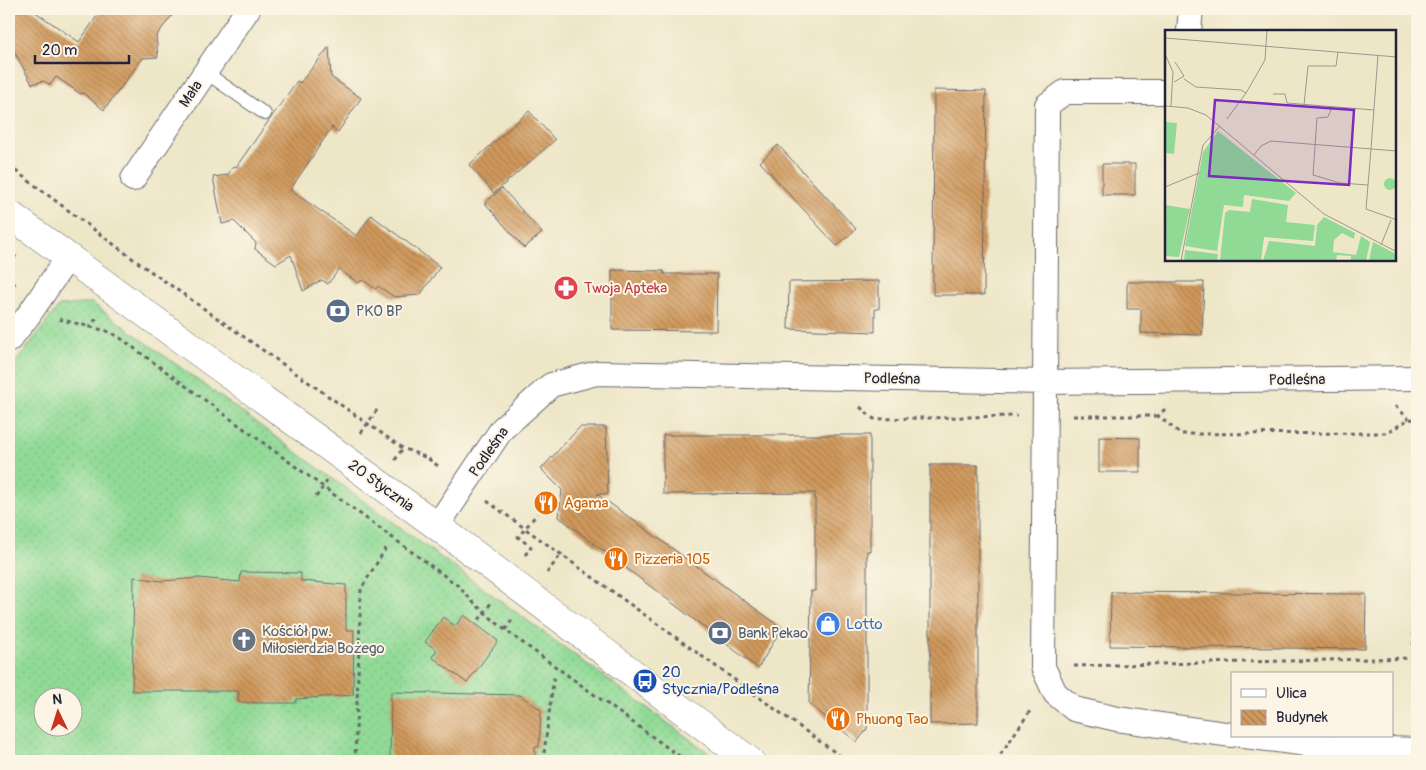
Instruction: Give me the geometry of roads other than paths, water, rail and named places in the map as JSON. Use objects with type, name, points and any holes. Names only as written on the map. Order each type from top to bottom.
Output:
[{"type":"street","name":"Mała","points":[[133,179],[248,9]]},
{"type":"street","points":[[1188,30],[1191,9]]},
{"type":"street","points":[[1165,92],[1065,92],[1047,105],[1044,382],[1046,674],[1055,693],[1074,709],[1117,720],[1231,734]]},
{"type":"street","name":"20 Stycznia","points":[[9,214],[437,526],[750,761]]},
{"type":"street","points":[[9,340],[28,316],[68,257]]},
{"type":"street","name":"Podleśna","points":[[437,526],[502,429],[551,385],[597,373],[1044,382],[1417,378]]},
{"type":"street","points":[[1260,738],[1329,747],[1417,750]]},
{"type":"lane","points":[[205,72],[265,114]]},
{"type":"place","name":"Twoja Apteka","points":[[566,288]]},
{"type":"place","name":"PKO BP","points":[[338,311]]},
{"type":"place","name":"Agama","points":[[546,503]]},
{"type":"place","name":"Pizzeria 105","points":[[616,559]]},
{"type":"place","name":"Lotto","points":[[828,624]]},
{"type":"place","name":"Bank Pekao","points":[[720,633]]},
{"type":"place","name":"Kościół pw. Miłosierdzia Bożego","points":[[244,640]]},
{"type":"place","name":"20 Stycznia/Podleśna","points":[[645,681]]},
{"type":"place","name":"Phuong Tao","points":[[838,719]]}]
